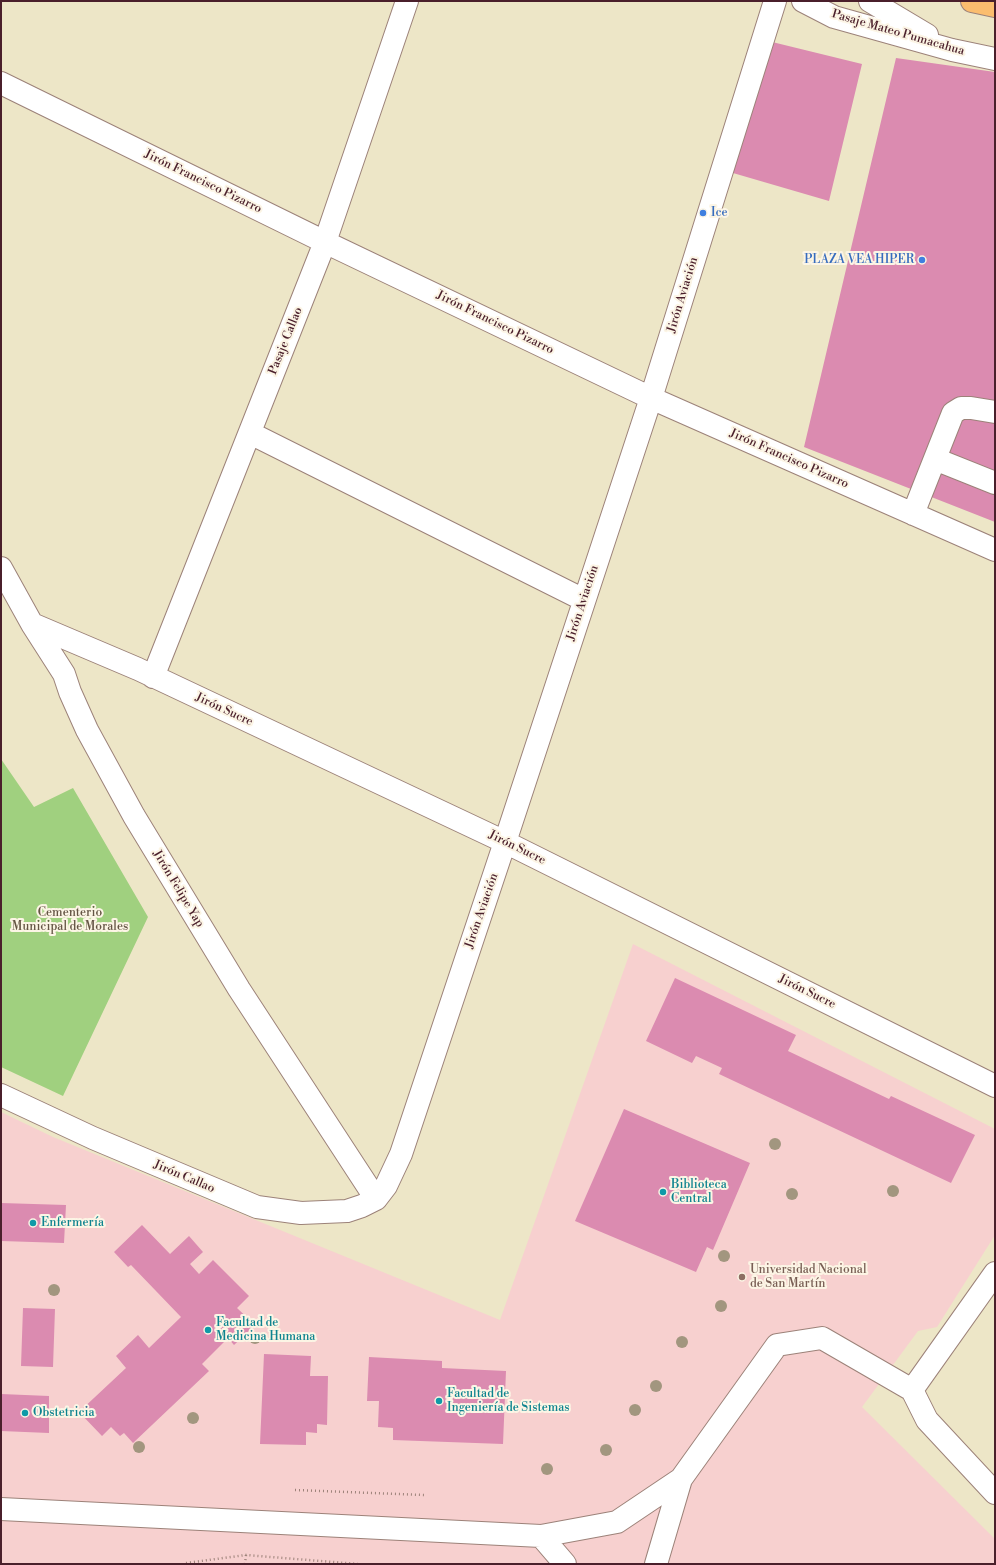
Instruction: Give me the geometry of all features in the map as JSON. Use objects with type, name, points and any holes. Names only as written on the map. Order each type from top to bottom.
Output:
[{"type":"main road","points":[[972,1],[995,6]]},
{"type":"street","name":"Pasaje Callao","points":[[153,677],[325,242],[407,1]]},
{"type":"street","name":"Jirón Aviación","points":[[376,1199],[386,1186],[401,1154],[505,842],[651,398],[775,1]]},
{"type":"street","name":"Pasaje Mateo Pumacahua","points":[[803,1],[834,17],[952,50],[995,58]]},
{"type":"street","points":[[870,1],[952,50]]},
{"type":"street","name":"Jirón Francisco Pizarro","points":[[1,83],[325,242],[651,398],[995,550]]},
{"type":"street","points":[[914,514],[953,413],[961,408],[995,412]]},
{"type":"street","points":[[250,433],[584,600]]},
{"type":"street","points":[[935,459],[995,483]]},
{"type":"street","name":"Jirón Felipe Yap","points":[[1,568],[32,624],[64,674],[70,692],[87,730],[138,823],[239,989],[376,1199]]},
{"type":"street","name":"Jirón Sucre","points":[[32,624],[153,677],[505,842],[995,1086]]},
{"type":"street","name":"Jirón Callao","points":[[1,1095],[94,1138],[256,1207],[300,1212],[347,1211],[376,1199]]},
{"type":"street","points":[[912,1390],[995,1273]]},
{"type":"street","points":[[656,1564],[681,1479],[778,1345],[822,1338],[912,1390],[927,1420],[995,1493]]},
{"type":"street","points":[[1,1509],[541,1536],[618,1522],[681,1479]]},
{"type":"street","points":[[541,1536],[565,1564]]},
{"type":"path","points":[[295,1490],[424,1495]]},
{"type":"path","points":[[245,1564],[246,1555]]},
{"type":"path","points":[[186,1562],[246,1555],[358,1564]]},
{"type":"shaded area","name":"Universidad Nacional de San Martín","points":[[633,944],[995,1129],[995,1235],[937,1327],[918,1331],[862,1407],[995,1539],[995,1564],[1,1564],[1,1112],[53,1137],[500,1320]]},
{"type":"green space","name":"Cementerio Municipal de Morales","points":[[1,759],[34,807],[73,788],[148,917],[63,1096],[1,1067]]},
{"type":"building","points":[[764,40],[862,64],[829,201],[733,173]]},
{"type":"building","name":"PLAZA VEA HIPER","points":[[896,58],[995,72],[995,522],[804,447]]},
{"type":"building","points":[[675,978],[796,1035],[788,1051],[889,1099],[891,1096],[975,1135],[951,1183],[719,1074],[722,1068],[696,1056],[692,1063],[646,1041]]},
{"type":"building","name":"Biblioteca Central","points":[[624,1109],[750,1163],[713,1250],[707,1247],[696,1272],[575,1221]]},
{"type":"building","name":"Enfermería","points":[[1,1203],[66,1205],[64,1243],[1,1241]]},
{"type":"building","name":"Facultad de Medicina Humana","points":[[142,1225],[170,1254],[189,1236],[203,1252],[190,1264],[199,1274],[213,1260],[249,1296],[237,1308],[255,1325],[234,1345],[228,1338],[202,1364],[209,1371],[133,1443],[124,1433],[120,1436],[111,1427],[102,1436],[79,1412],[126,1368],[116,1356],[138,1335],[149,1348],[181,1317],[131,1265],[128,1267],[114,1252]]},
{"type":"building","points":[[23,1308],[55,1309],[53,1367],[21,1366]]},
{"type":"building","points":[[264,1354],[311,1356],[310,1376],[328,1376],[327,1425],[317,1424],[317,1433],[306,1432],[306,1445],[260,1444]]},
{"type":"building","name":"Facultad de Ingeniería de Sistemas","points":[[369,1357],[442,1361],[442,1368],[506,1371],[503,1444],[393,1440],[393,1428],[378,1427],[379,1401],[367,1401]]},
{"type":"building","name":"Obstetricia","points":[[1,1394],[49,1396],[49,1433],[1,1431]]},
{"type":"place","name":"Ice","points":[[703,213]]},
{"type":"place","name":"PLAZA VEA HIPER","points":[[922,260]]},
{"type":"place","name":"Biblioteca Central","points":[[663,1192]]},
{"type":"place","name":"Enfermería","points":[[33,1223]]},
{"type":"place","name":"Universidad Nacional de San Martín","points":[[742,1277]]},
{"type":"place","name":"Facultad de Medicina Humana","points":[[208,1330]]},
{"type":"place","name":"Facultad de Ingeniería de Sistemas","points":[[439,1401]]},
{"type":"place","name":"Obstetricia","points":[[25,1413]]}]
